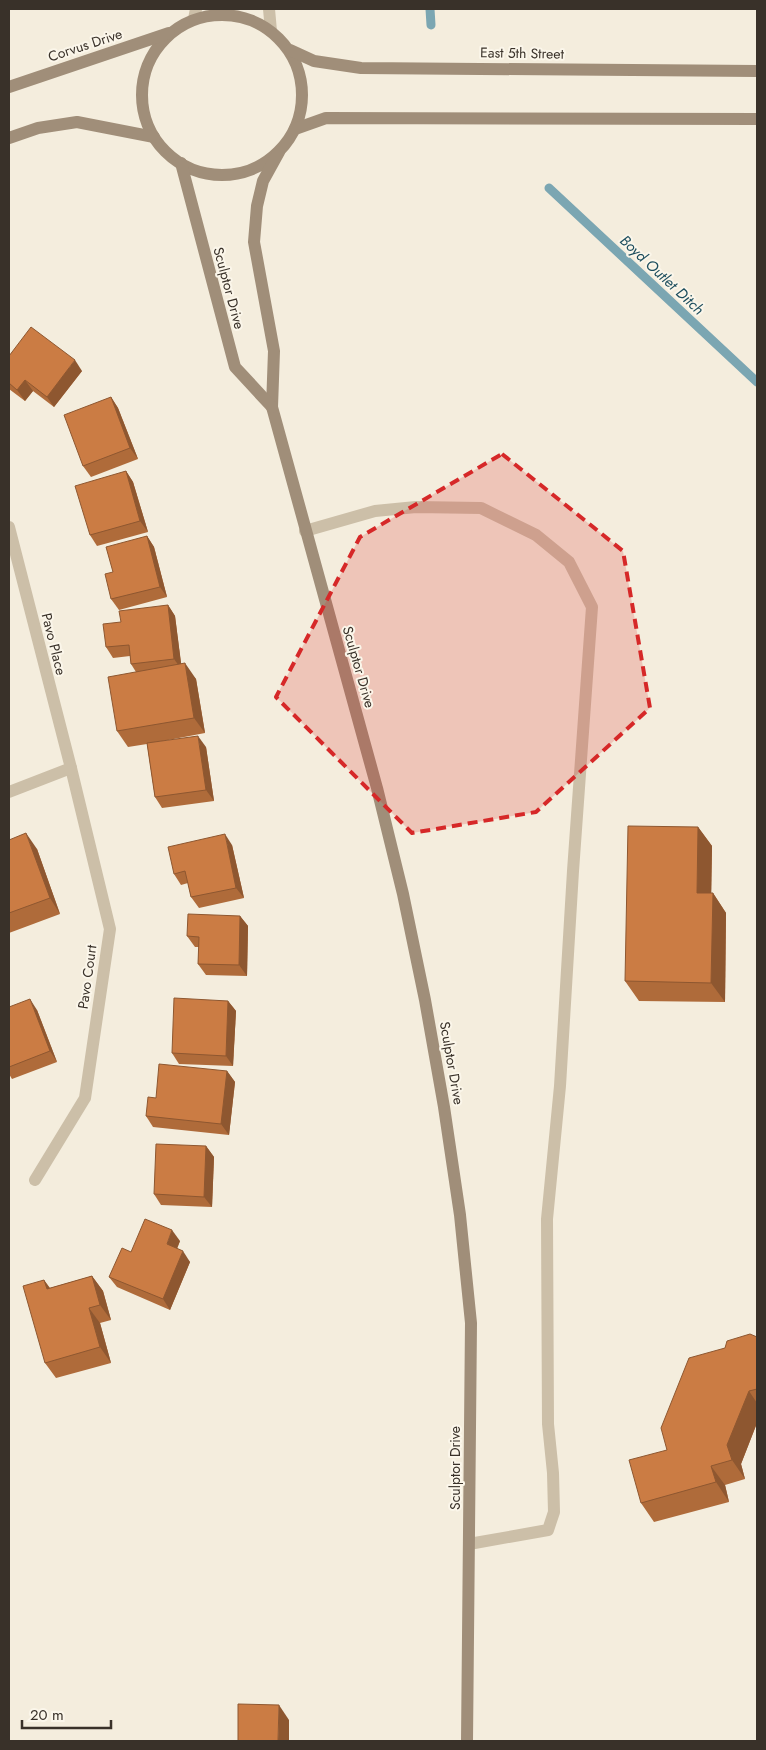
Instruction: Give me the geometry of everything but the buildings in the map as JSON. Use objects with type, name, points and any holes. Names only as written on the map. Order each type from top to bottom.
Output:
[{"type":"street","points":[[269,9],[271,31]]},
{"type":"street","points":[[195,14],[220,14],[247,18],[271,31],[290,50],[301,75],[302,103],[295,129],[279,152],[258,167],[232,175],[205,173],[180,163],[166,152],[154,137],[144,116],[142,93],[146,70],[156,49],[172,32],[195,14]]},
{"type":"street","name":"Corvus Drive","points":[[9,87],[172,32]]},
{"type":"street","name":"East 5th Street","points":[[290,50],[314,61],[361,68],[538,68],[757,72]]},
{"type":"street","points":[[295,129],[326,118],[757,119]]},
{"type":"street","points":[[9,138],[38,128],[77,122],[154,137]]},
{"type":"street","name":"Sculptor Drive","points":[[279,152],[264,182],[257,206],[254,242],[274,351],[272,407],[377,788],[401,884],[425,1000],[444,1107],[460,1215],[471,1323],[467,1741]]},
{"type":"street","name":"Sculptor Drive","points":[[180,163],[235,367],[272,407]]},
{"type":"street","points":[[305,531],[375,511],[416,507],[481,508],[536,535],[569,562],[592,607],[572,870],[560,1086],[547,1219],[548,1424],[553,1473],[554,1512],[548,1530],[469,1544]]},
{"type":"street","name":"Pavo Place","points":[[9,527],[71,768]]},
{"type":"street","points":[[9,792],[71,768]]},
{"type":"street","name":"Pavo Court","points":[[35,1180],[85,1098],[110,929],[71,768]]},
{"type":"highlighted area","points":[[502,454],[623,551],[650,708],[536,812],[412,833],[276,697],[360,537]]},
{"type":"waterway","name":"Boyd Outlet Ditch","points":[[430,9],[431,25]]},
{"type":"waterway","name":"Boyd Outlet Ditch","points":[[549,188],[757,382]]}]
